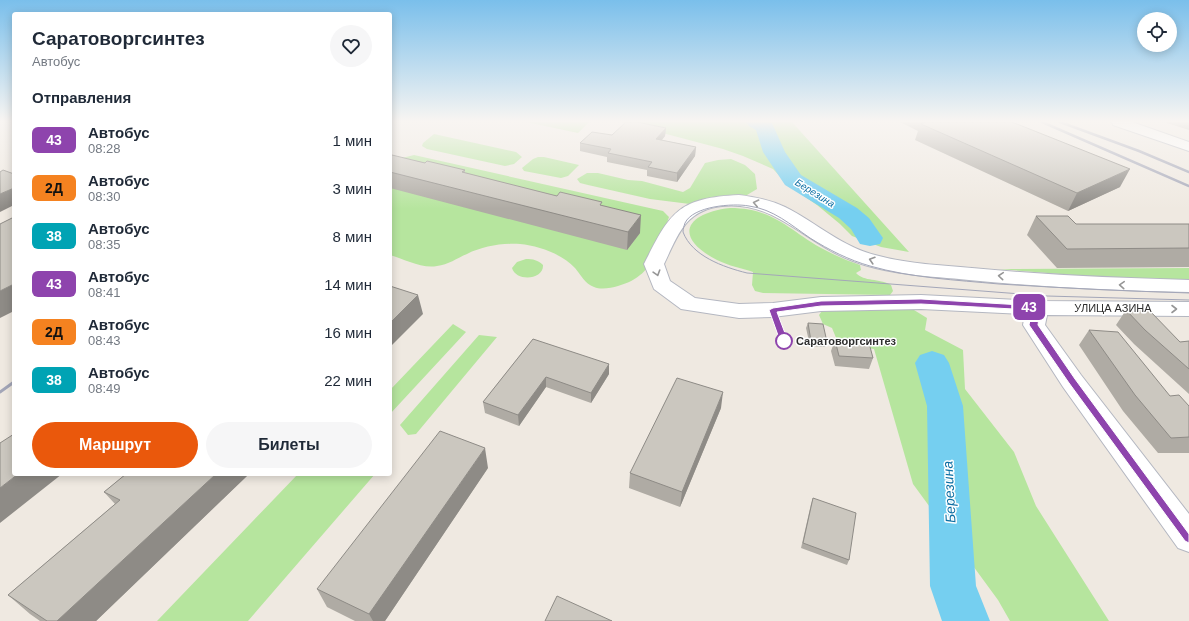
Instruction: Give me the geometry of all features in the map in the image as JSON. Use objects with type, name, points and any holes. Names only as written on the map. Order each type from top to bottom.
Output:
[{"type":"street","name":"УЛИЦА АЗИНА","points":[[1189,286],[1129,285],[1039,280],[911,268],[876,261],[852,254],[829,243],[777,209],[758,203],[734,200],[706,204],[688,210],[681,216],[668,234],[654,264],[661,284],[689,304],[740,311],[773,310],[821,304],[921,302],[1036,308],[1189,309]]},
{"type":"street","points":[[1039,280],[1047,296],[1036,308],[1034,325],[1072,381],[1189,538]]},
{"type":"green space","points":[[436,151],[511,151],[516,152],[522,157],[514,164],[505,166]]},
{"type":"green space","points":[[729,151],[818,151],[909,252],[881,247],[852,236],[817,205],[789,186],[773,169]]},
{"type":"green space","points":[[414,155],[663,211],[669,217],[653,260],[640,276],[618,286],[597,288],[591,286],[570,263],[564,259],[542,249],[520,244],[486,247],[441,265],[431,267],[419,265],[392,256],[392,160]]},
{"type":"green space","points":[[538,157],[579,165],[568,176],[561,178],[524,171],[522,168]]},
{"type":"green space","points":[[731,159],[745,165],[755,174],[757,189],[747,195],[732,195],[690,204],[650,199],[580,183],[577,179],[587,173],[598,173],[628,180],[642,181],[683,192],[690,188],[705,163]]},
{"type":"green space","points":[[730,208],[746,209],[770,216],[812,243],[860,265],[861,270],[856,273],[859,276],[867,279],[882,281],[891,285],[893,291],[890,295],[763,293],[755,291],[752,285],[753,272],[717,260],[694,243],[690,235],[690,227],[703,215]]},
{"type":"green space","points":[[526,259],[535,260],[543,265],[539,274],[524,277],[515,273],[512,268],[517,262]]},
{"type":"green space","points":[[1189,268],[1189,280],[1124,279],[998,269]]},
{"type":"green space","points":[[834,309],[914,310],[927,318],[925,330],[963,350],[965,389],[1014,452],[1036,506],[1109,621],[1010,621],[998,600],[913,484],[874,349],[839,345],[832,328],[823,324],[819,315],[822,311]]},
{"type":"green space","points":[[453,324],[466,332],[392,412],[392,388]]},
{"type":"green space","points":[[479,335],[497,337],[416,434],[408,435],[400,425]]},
{"type":"green space","points":[[296,476],[373,476],[248,621],[157,621]]},
{"type":"building","points":[[610,151],[693,151],[677,173],[648,167],[652,162],[608,153]]},
{"type":"building","points":[[982,151],[1085,151],[1130,169],[1077,193]]},
{"type":"building","points":[[392,155],[465,170],[462,172],[557,196],[560,192],[602,202],[600,205],[641,215],[628,232],[392,173]]},
{"type":"building","points":[[3,170],[12,173],[12,189],[0,194],[0,172]]},
{"type":"building","points":[[1036,216],[1068,216],[1076,224],[1189,224],[1189,248],[1067,249]]},
{"type":"building","points":[[12,218],[12,285],[0,291],[0,224]]},
{"type":"building","points":[[392,287],[418,295],[392,321]]},
{"type":"building","points":[[1126,310],[1149,310],[1180,342],[1189,341],[1189,369],[1145,330]]},
{"type":"building","points":[[808,323],[823,324],[827,342],[811,341]]},
{"type":"building","points":[[1089,330],[1118,332],[1170,396],[1179,395],[1189,406],[1189,437],[1171,438],[1135,395]]},
{"type":"building","points":[[533,339],[609,364],[591,393],[546,377],[518,415],[483,402]]},
{"type":"building","points":[[835,340],[869,343],[873,358],[839,356]]},
{"type":"building","points":[[677,378],[723,392],[682,492],[630,473]]},
{"type":"building","points":[[440,431],[485,448],[369,614],[317,589]]},
{"type":"building","points":[[12,435],[12,476],[15,476],[0,488],[0,443]]},
{"type":"building","points":[[124,476],[214,476],[57,621],[47,621],[8,595],[120,500],[104,492]]},
{"type":"building","points":[[813,498],[856,513],[849,560],[803,543]]},
{"type":"building","points":[[557,596],[612,621],[545,621]]},
{"type":"waterway","name":"Березина","points":[[774,151],[793,180],[848,213],[860,224],[870,238]]},
{"type":"waterway","name":"Березина","points":[[932,363],[945,406],[953,586],[966,621]]},
{"type":"tram line","points":[[1189,293],[999,284],[934,278],[886,270],[862,264],[832,251],[766,210],[742,205],[705,209],[689,217],[683,230],[687,240],[693,248],[701,254],[719,264],[747,273],[1047,296],[1189,300]]},
{"type":"railway","points":[[1109,151],[1189,186]]},
{"type":"railway","points":[[1139,151],[1189,172]]},
{"type":"railway","points":[[0,392],[12,383]]},
{"type":"bus line","name":"43","points":[[784,341],[773,310],[821,304],[921,302],[1036,308],[1034,325],[1072,381],[1189,538]]},
{"type":"place","name":"Саратоворгсинтез","points":[[784,341]]}]
